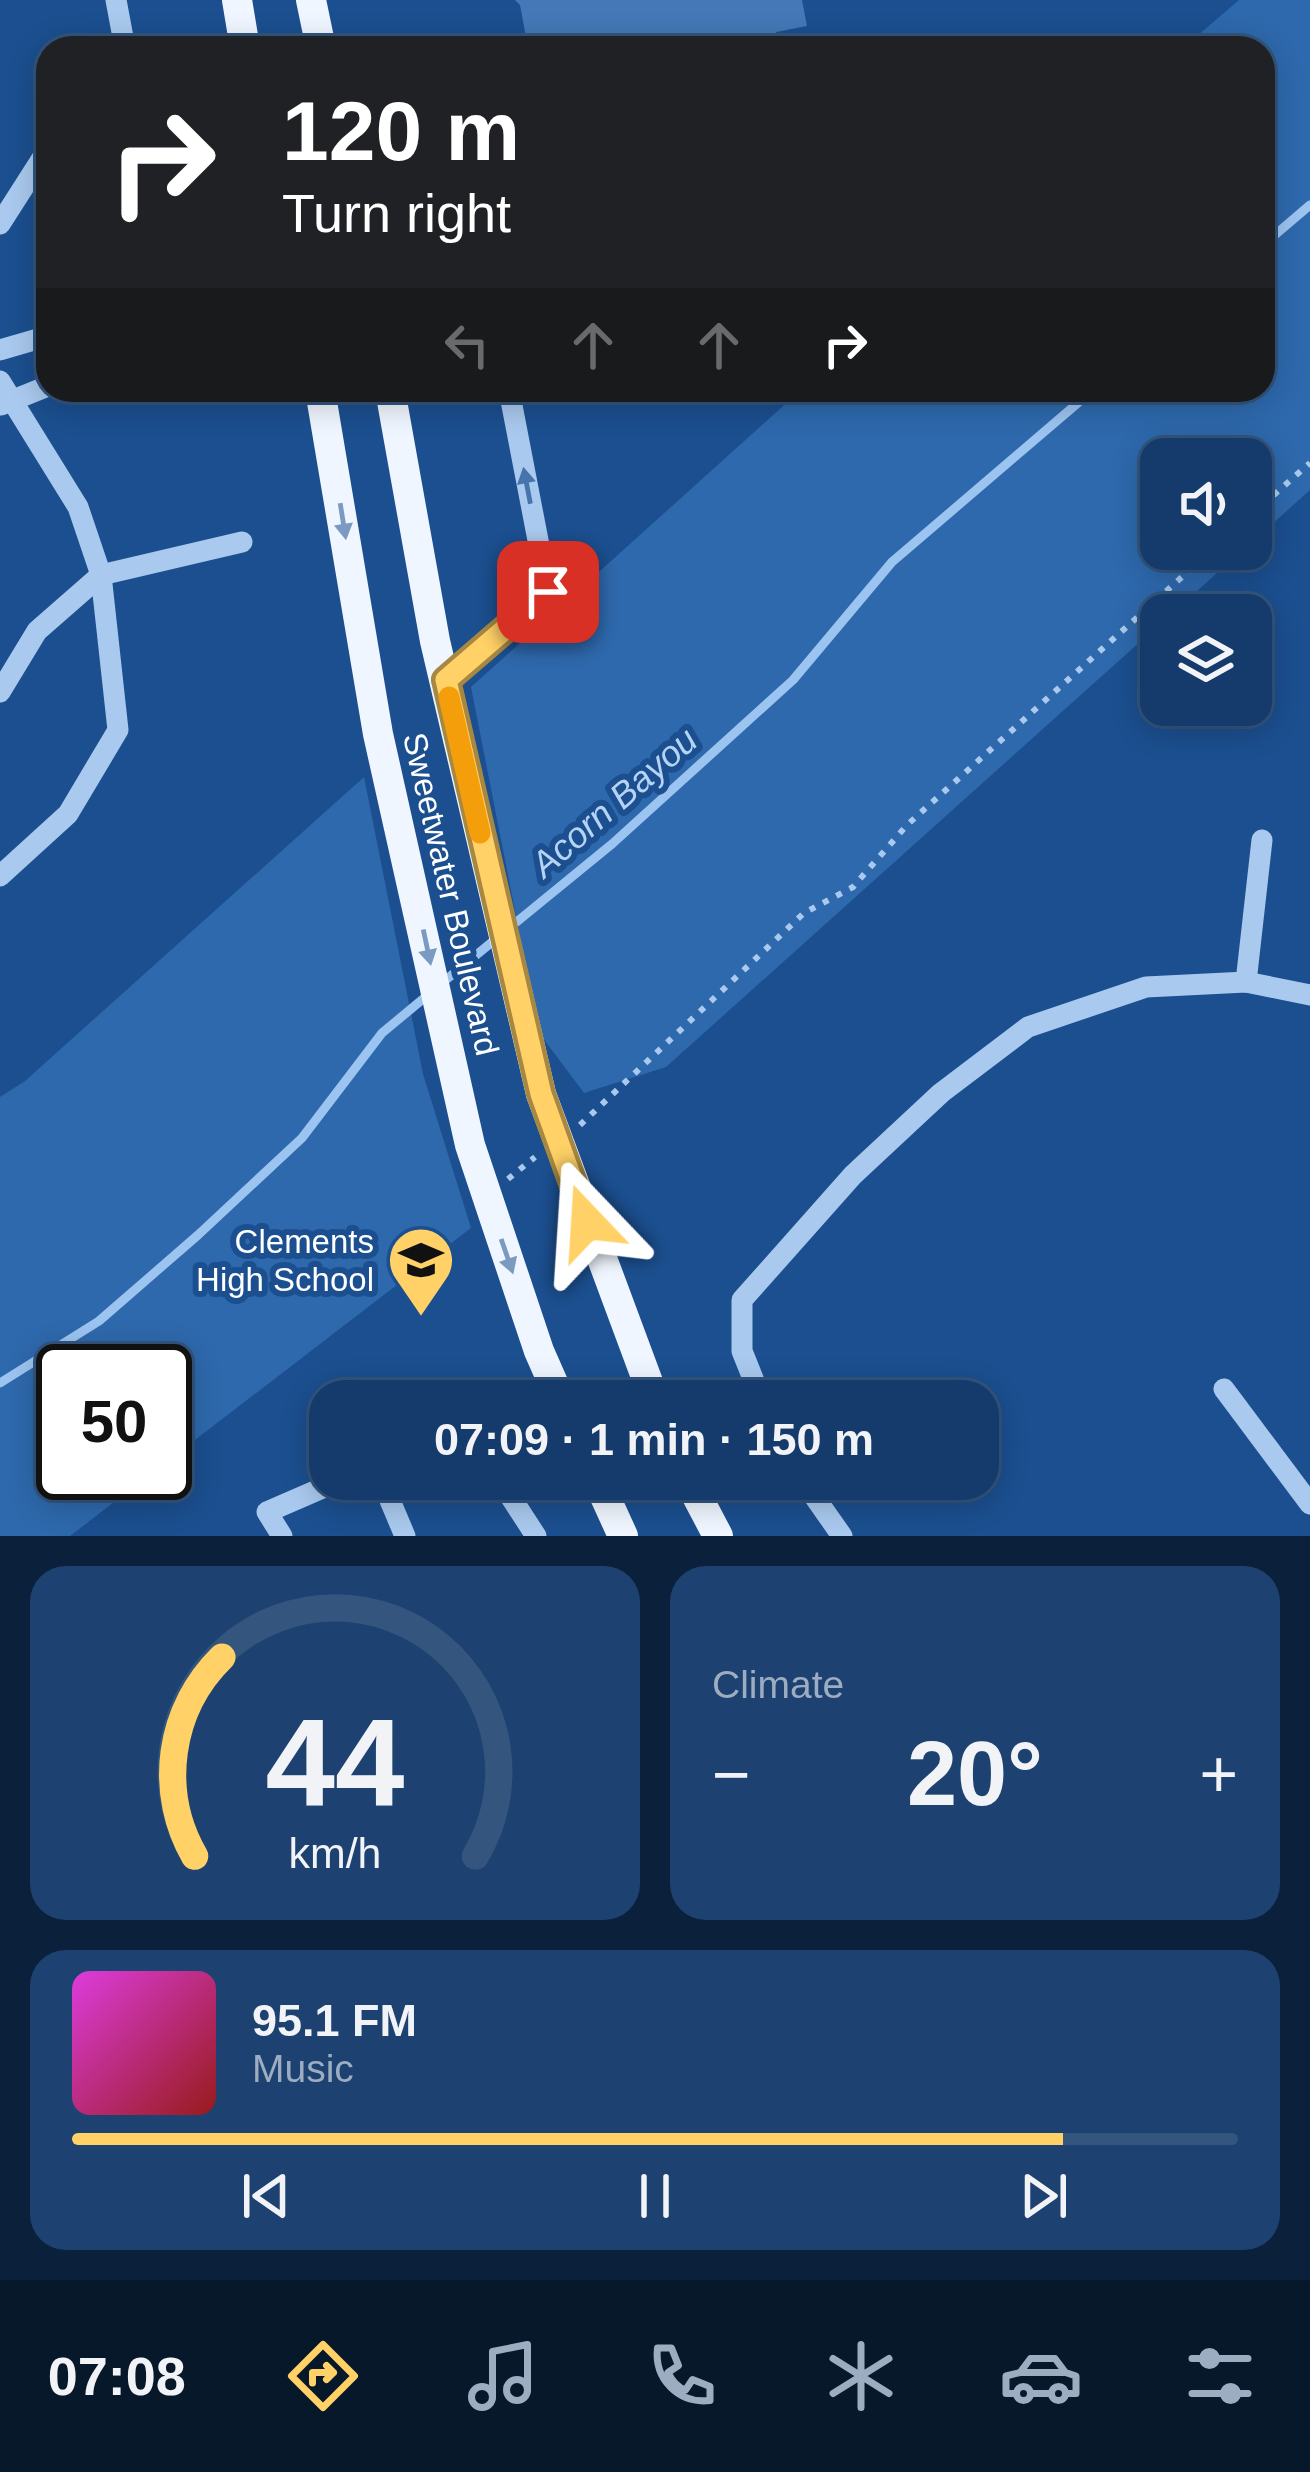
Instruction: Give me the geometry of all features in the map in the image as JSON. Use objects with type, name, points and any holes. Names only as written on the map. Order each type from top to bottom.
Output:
[{"type":"main road","points":[[237,0],[243,36]]},
{"type":"main road","points":[[311,0],[318,36]]},
{"type":"main road","name":"Sweetwater Boulevard","points":[[322,402],[378,734],[470,1145],[552,1380]]},
{"type":"main road","name":"Sweetwater Boulevard","points":[[392,402],[434,641],[541,1094],[647,1380]]},
{"type":"main road","points":[[607,1500],[623,1536]]},
{"type":"main road","points":[[699,1500],[718,1536]]},
{"type":"street","points":[[116,0],[123,36]]},
{"type":"street","points":[[0,224],[36,168]]},
{"type":"street","points":[[0,350],[36,340]]},
{"type":"street","points":[[0,876],[68,814],[118,730],[101,575],[78,507],[4,395],[36,388]]},
{"type":"street","points":[[446,680],[548,592],[511,402]]},
{"type":"street","points":[[0,692],[37,631],[101,575],[242,542]]},
{"type":"street","points":[[1246,982],[1262,840]]},
{"type":"street","points":[[753,1380],[742,1352],[742,1300],[853,1175],[940,1093],[1028,1027],[1146,987],[1246,982],[1310,995]]},
{"type":"street","points":[[1224,1389],[1310,1504]]},
{"type":"street","points":[[282,1536],[268,1511],[309,1494]]},
{"type":"street","points":[[390,1500],[406,1536]]},
{"type":"street","points":[[513,1500],[536,1536]]},
{"type":"street","points":[[817,1500],[842,1536]]},
{"type":"path","points":[[1272,496],[1310,463]]},
{"type":"path","points":[[487,1196],[579,1126],[804,913],[854,886],[907,825],[1191,570]]},
{"type":"shaded area","points":[[1239,0],[1310,0],[1310,490],[1272,524],[1272,438],[1140,438],[1140,570],[1220,570],[1194,594],[1140,594],[1140,642],[666,1067],[584,1093],[539,1033],[471,687],[788,402],[1275,402],[1275,36],[1197,36]]},
{"type":"shaded area","points":[[364,777],[423,1074],[471,1228],[192,1442],[192,1344],[36,1344],[36,1500],[117,1500],[70,1536],[0,1536],[0,1097],[25,1081]]},
{"type":"building","points":[[515,0],[802,0],[807,26],[776,32],[776,36],[526,36]]},
{"type":"waterway","name":"Acorn Bayou","points":[[1275,235],[1310,205]]},
{"type":"waterway","name":"Acorn Bayou","points":[[442,983],[612,844],[793,680],[892,562],[1079,402]]},
{"type":"waterway","name":"Acorn Bayou","points":[[0,1383],[99,1321],[198,1235],[302,1138],[382,1033],[429,994]]},
{"type":"slow traffic","points":[[449,697],[480,833]]},
{"type":"place","name":"Clements High School","points":[[421,1319]]},
{"type":"route","points":[[548,592],[446,680],[541,1094],[587,1222]]}]
